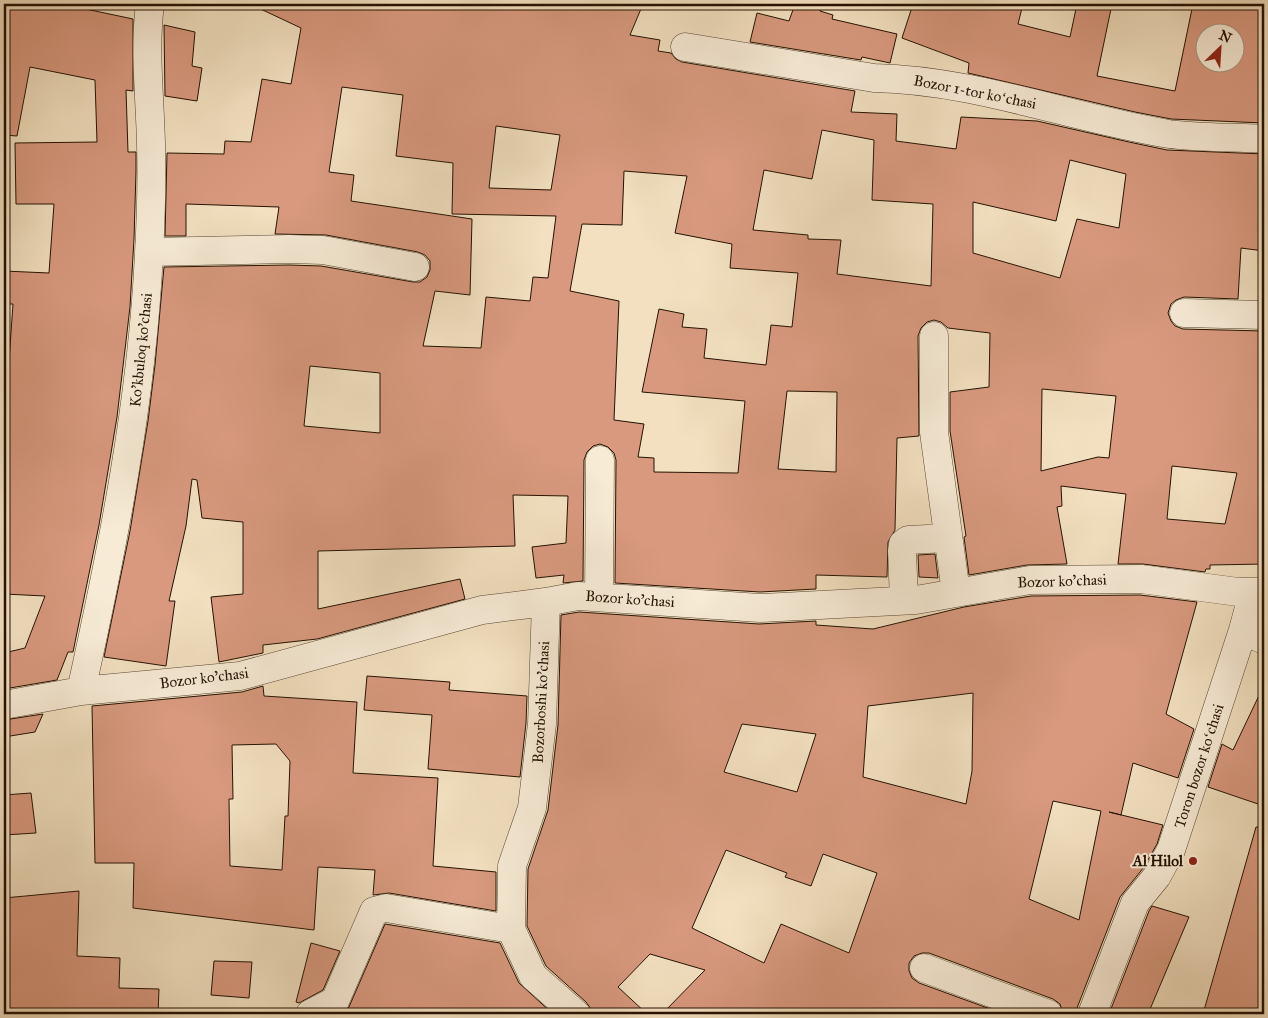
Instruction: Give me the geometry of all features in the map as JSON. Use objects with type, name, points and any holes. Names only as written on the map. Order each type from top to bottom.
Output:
[{"type":"street","name":"Ko'kbuloq ko'chasi","points":[[81,691],[116,528],[132,435],[144,330],[149,252],[151,146],[147,4]]},
{"type":"street","name":"Bozor 1-tor koʻchasi","points":[[685,47],[874,78],[904,79],[954,86],[1170,134],[1264,139]]},
{"type":"street","points":[[149,252],[323,250],[415,267]]},
{"type":"street","points":[[1184,313],[1264,314]]},
{"type":"street","points":[[934,336],[934,432],[956,592]]},
{"type":"street","points":[[598,597],[600,460]]},
{"type":"street","points":[[904,600],[903,544],[908,540],[948,538]]},
{"type":"street","name":"Bozor ko'chasi","points":[[4,705],[81,691],[240,676],[482,610],[578,596],[760,608],[916,600],[1030,580],[1141,579],[1238,592],[1259,592]]},
{"type":"street","name":"Toron bozor koʻchasi","points":[[1092,1014],[1135,903],[1157,876],[1171,850],[1254,635],[1259,592]]},
{"type":"street","name":"Bozorboshi ko'chasi","points":[[546,602],[542,724],[532,808],[512,866],[511,929],[533,976],[576,1014]]},
{"type":"street","points":[[310,1014],[335,1001],[374,911],[386,908],[511,929]]},
{"type":"street","points":[[924,968],[1048,1014]]},
{"type":"building","points":[[4,4],[62,4],[133,19],[133,91],[126,90],[128,152],[136,152],[136,171],[130,307],[117,417],[99,525],[73,652],[68,652],[57,680],[4,689],[4,653],[25,648],[45,596],[4,594],[4,360],[9,361],[13,304],[4,304],[4,271],[49,273],[54,204],[16,204],[15,143],[97,142],[95,80],[30,67],[17,136],[4,135]]},
{"type":"building","points":[[250,4],[643,4],[630,35],[660,40],[658,51],[671,53],[682,62],[855,91],[851,112],[897,114],[896,141],[956,149],[961,117],[1037,121],[1167,150],[1264,154],[1264,251],[1241,248],[1238,299],[1184,297],[1171,304],[1168,313],[1175,326],[1183,329],[1264,331],[1264,564],[1210,565],[1210,569],[1206,569],[1205,572],[1143,564],[1118,564],[1126,494],[1061,486],[1062,506],[1057,507],[1067,564],[1027,565],[969,575],[964,537],[966,536],[950,431],[950,392],[989,387],[990,333],[948,328],[941,322],[934,320],[927,322],[921,328],[918,336],[919,436],[897,438],[895,530],[888,542],[887,577],[816,575],[816,589],[760,592],[615,583],[616,460],[614,453],[608,447],[600,444],[593,446],[587,452],[584,460],[583,581],[563,583],[564,575],[536,578],[532,547],[566,543],[568,496],[513,495],[515,546],[318,551],[318,609],[460,579],[465,599],[317,639],[263,645],[263,653],[219,662],[211,597],[243,594],[243,522],[202,518],[197,480],[192,479],[186,526],[169,601],[175,601],[166,666],[104,657],[130,531],[148,421],[164,267],[321,266],[413,282],[420,282],[427,277],[430,270],[430,261],[425,255],[418,252],[326,235],[275,234],[279,207],[186,204],[186,236],[165,236],[167,153],[224,154],[225,141],[251,142],[262,79],[291,84],[301,28]],"holes":[[[342,87],[403,95],[396,156],[453,163],[452,214],[556,216],[548,278],[533,277],[530,301],[486,297],[481,348],[423,346],[435,291],[470,295],[472,219],[351,201],[354,175],[329,172]],[[496,126],[560,135],[551,190],[489,188]],[[822,130],[874,140],[872,200],[933,204],[931,286],[837,274],[841,240],[808,239],[808,235],[753,230],[764,170],[812,179]],[[1070,160],[1126,174],[1119,228],[1077,219],[1060,278],[973,253],[973,202],[1056,221]],[[624,171],[687,176],[675,233],[732,244],[730,268],[798,273],[792,327],[771,325],[766,365],[704,358],[707,329],[682,327],[684,314],[659,309],[642,392],[745,401],[738,473],[654,472],[654,458],[638,457],[644,424],[614,420],[619,301],[570,291],[582,224],[622,225]],[[310,366],[380,373],[380,433],[304,426]],[[1042,389],[1116,396],[1109,458],[1098,457],[1041,471]],[[787,391],[837,392],[836,472],[778,469]],[[1172,466],[1237,473],[1225,524],[1167,519]]]},
{"type":"building","points":[[795,4],[822,4],[820,11],[833,15],[832,19],[897,34],[890,63],[862,57],[861,60],[750,42],[757,13],[789,21]]},
{"type":"building","points":[[913,4],[1023,4],[1018,24],[1070,37],[1077,4],[1112,4],[1097,76],[1175,91],[1193,4],[1253,4],[1264,6],[1264,123],[1171,119],[1135,112],[968,73],[969,63],[902,38]]},
{"type":"building","points":[[164,25],[195,32],[192,66],[202,68],[197,101],[165,96]]},
{"type":"building","points":[[935,554],[938,578],[919,577],[918,555]]},
{"type":"building","points":[[1140,595],[1197,602],[1166,714],[1194,729],[1178,778],[1133,763],[1121,815],[1163,825],[1157,844],[1144,867],[1120,897],[1077,1008],[1077,1014],[1063,1014],[1060,1004],[1053,999],[929,953],[922,953],[914,956],[909,963],[909,971],[912,978],[919,983],[1004,1014],[662,1014],[705,970],[650,954],[618,987],[647,1014],[591,1014],[591,1009],[586,1002],[546,966],[527,926],[528,869],[548,810],[558,725],[561,615],[579,612],[759,624],[816,621],[816,625],[873,629],[964,607],[1031,596]],"holes":[[[973,693],[972,771],[966,804],[863,777],[868,706]],[[742,724],[816,734],[797,792],[724,772]],[[1053,801],[1101,811],[1079,920],[1029,899]],[[726,850],[787,873],[785,877],[811,886],[823,854],[877,873],[849,953],[781,924],[764,963],[692,928]]]},
{"type":"building","points":[[367,676],[450,682],[449,690],[527,696],[520,777],[428,769],[432,715],[364,710]]},
{"type":"building","points":[[1264,685],[1264,806],[1208,787],[1222,744],[1233,750]]},
{"type":"building","points":[[263,686],[264,696],[357,702],[353,773],[438,778],[433,866],[496,872],[496,911],[389,893],[373,895],[375,870],[318,867],[314,930],[133,908],[134,863],[95,863],[92,706],[242,692]],"holes":[[[276,744],[290,761],[288,816],[285,816],[282,870],[230,866],[229,799],[233,799],[232,745]]]},
{"type":"building","points":[[43,714],[35,732],[4,737],[4,720]]},
{"type":"building","points":[[31,793],[36,833],[4,835],[4,795]]},
{"type":"building","points":[[1256,827],[1264,828],[1264,1014],[1203,1014]]},
{"type":"building","points":[[79,891],[77,956],[120,958],[119,988],[159,989],[158,1014],[4,1014],[4,898]]},
{"type":"building","points":[[1152,906],[1189,917],[1148,1014],[1109,1014],[1149,911]]},
{"type":"building","points":[[385,924],[500,943],[519,983],[553,1014],[343,1014],[349,1007]]},
{"type":"building","points":[[311,943],[340,951],[323,990],[299,1003],[296,1002]]},
{"type":"building","points":[[214,961],[252,962],[249,998],[211,995]]},
{"type":"place","name":"Al Hilol","points":[[1193,861]]}]
